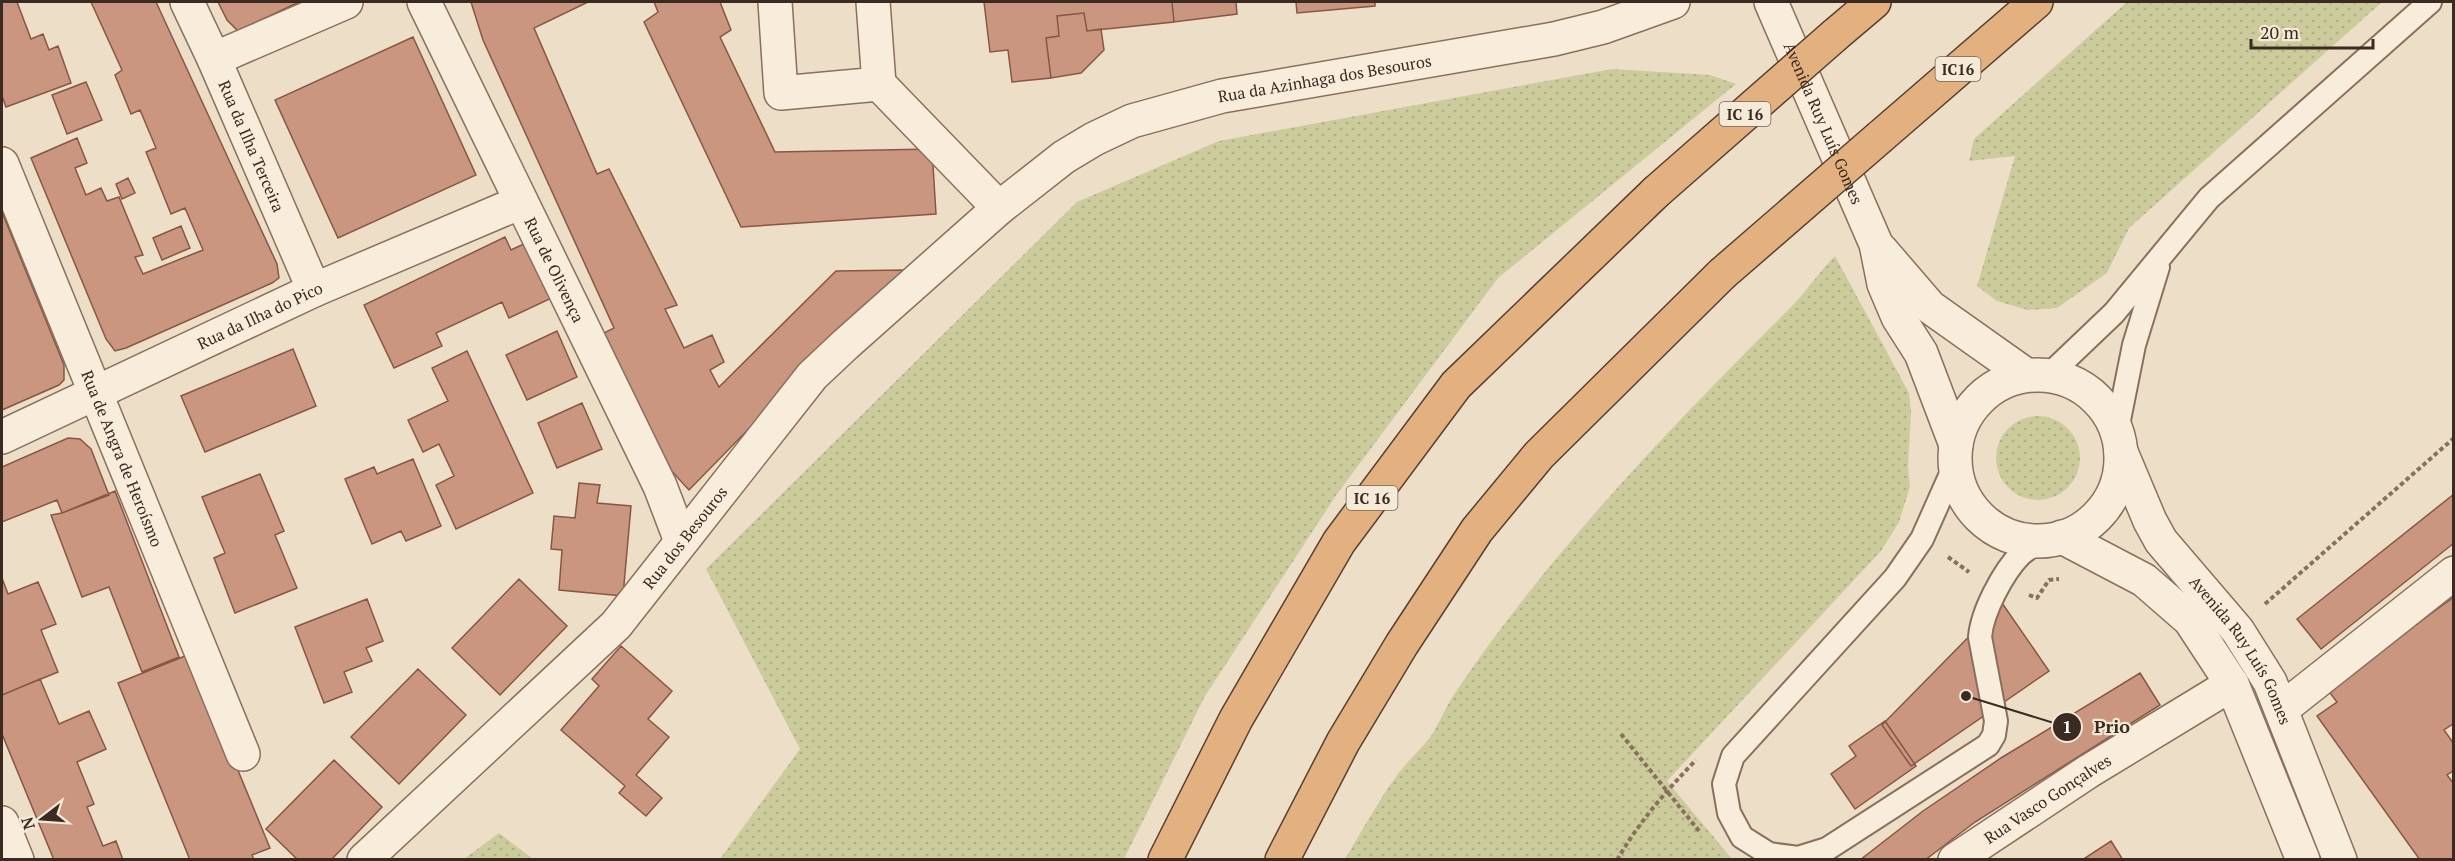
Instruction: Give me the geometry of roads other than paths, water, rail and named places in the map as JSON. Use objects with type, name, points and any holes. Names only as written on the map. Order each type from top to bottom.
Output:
[{"type":"highway","name":"IC 16","points":[[1165,860],[1236,719],[1339,542],[1456,385],[1656,192],[1874,2]]},
{"type":"highway","name":"IC16","points":[[1282,860],[1343,742],[1402,644],[1477,530],[1539,455],[1722,274],[2036,2]]},
{"type":"street","name":"Rua da Ilha Terceira","points":[[187,2],[314,290]]},
{"type":"street","points":[[214,59],[346,2]]},
{"type":"street","name":"Rua de Olivença","points":[[424,2],[660,486],[681,541]]},
{"type":"street","points":[[775,2],[781,93],[879,84]]},
{"type":"street","points":[[873,2],[879,84],[999,208]]},
{"type":"street","name":"Rua da Azinhaga dos Besouros","points":[[999,208],[1064,157],[1094,139],[1132,121],[1176,107],[1222,96],[1554,39],[1603,27],[1673,2]]},
{"type":"street","name":"Avenida Ruy Luís Gomes","points":[[1771,2],[1876,244],[1884,284],[1898,317],[1921,353],[1956,455]]},
{"type":"street","name":"Rua de Angra de Heroísmo","points":[[2,164],[243,754]]},
{"type":"street","name":"Rua da Ilha do Pico","points":[[2,436],[314,290],[521,202]]},
{"type":"street","name":"Rua dos Besouros","points":[[364,860],[616,625],[812,376],[999,208]]},
{"type":"street","name":"Avenida Ruy Luís Gomes","points":[[1876,244],[1930,308],[2037,375]]},
{"type":"street","points":[[2037,375],[2071,381],[2091,393],[2106,410],[2119,441],[2120,474],[2112,495],[2100,514],[2082,528],[2051,539],[2019,539],[2000,531],[1983,520],[1969,504],[1960,485],[1956,455],[1962,424],[1972,406],[1988,391],[2006,381],[2037,375]]},
{"type":"street","name":"Avenida Ruy Luís Gomes","points":[[2119,441],[2150,521],[2161,541],[2238,631],[2270,682],[2340,860]]},
{"type":"street","name":"Avenida Ruy Luís Gomes","points":[[2051,539],[2130,570],[2173,603],[2190,620],[2220,662],[2232,684],[2302,860]]},
{"type":"street","points":[[2282,709],[2454,573]]},
{"type":"street","name":"Rua Vasco Gonçalves","points":[[1955,860],[2089,771],[2232,684]]},
{"type":"street","points":[[2,823],[17,860]]},
{"type":"lane","points":[[2037,375],[2114,313],[2209,198],[2430,2]]},
{"type":"lane","points":[[2119,441],[2134,345],[2162,257]]},
{"type":"lane","points":[[1956,455],[1922,539],[1895,578],[1733,756],[1724,784],[1730,813],[1742,837],[1769,854],[1798,858],[1827,849],[1988,745],[1994,735],[1996,721],[1980,637],[1984,613],[2022,554],[2051,539]]},
{"type":"place","name":"Prio","points":[[1966,696]]}]
